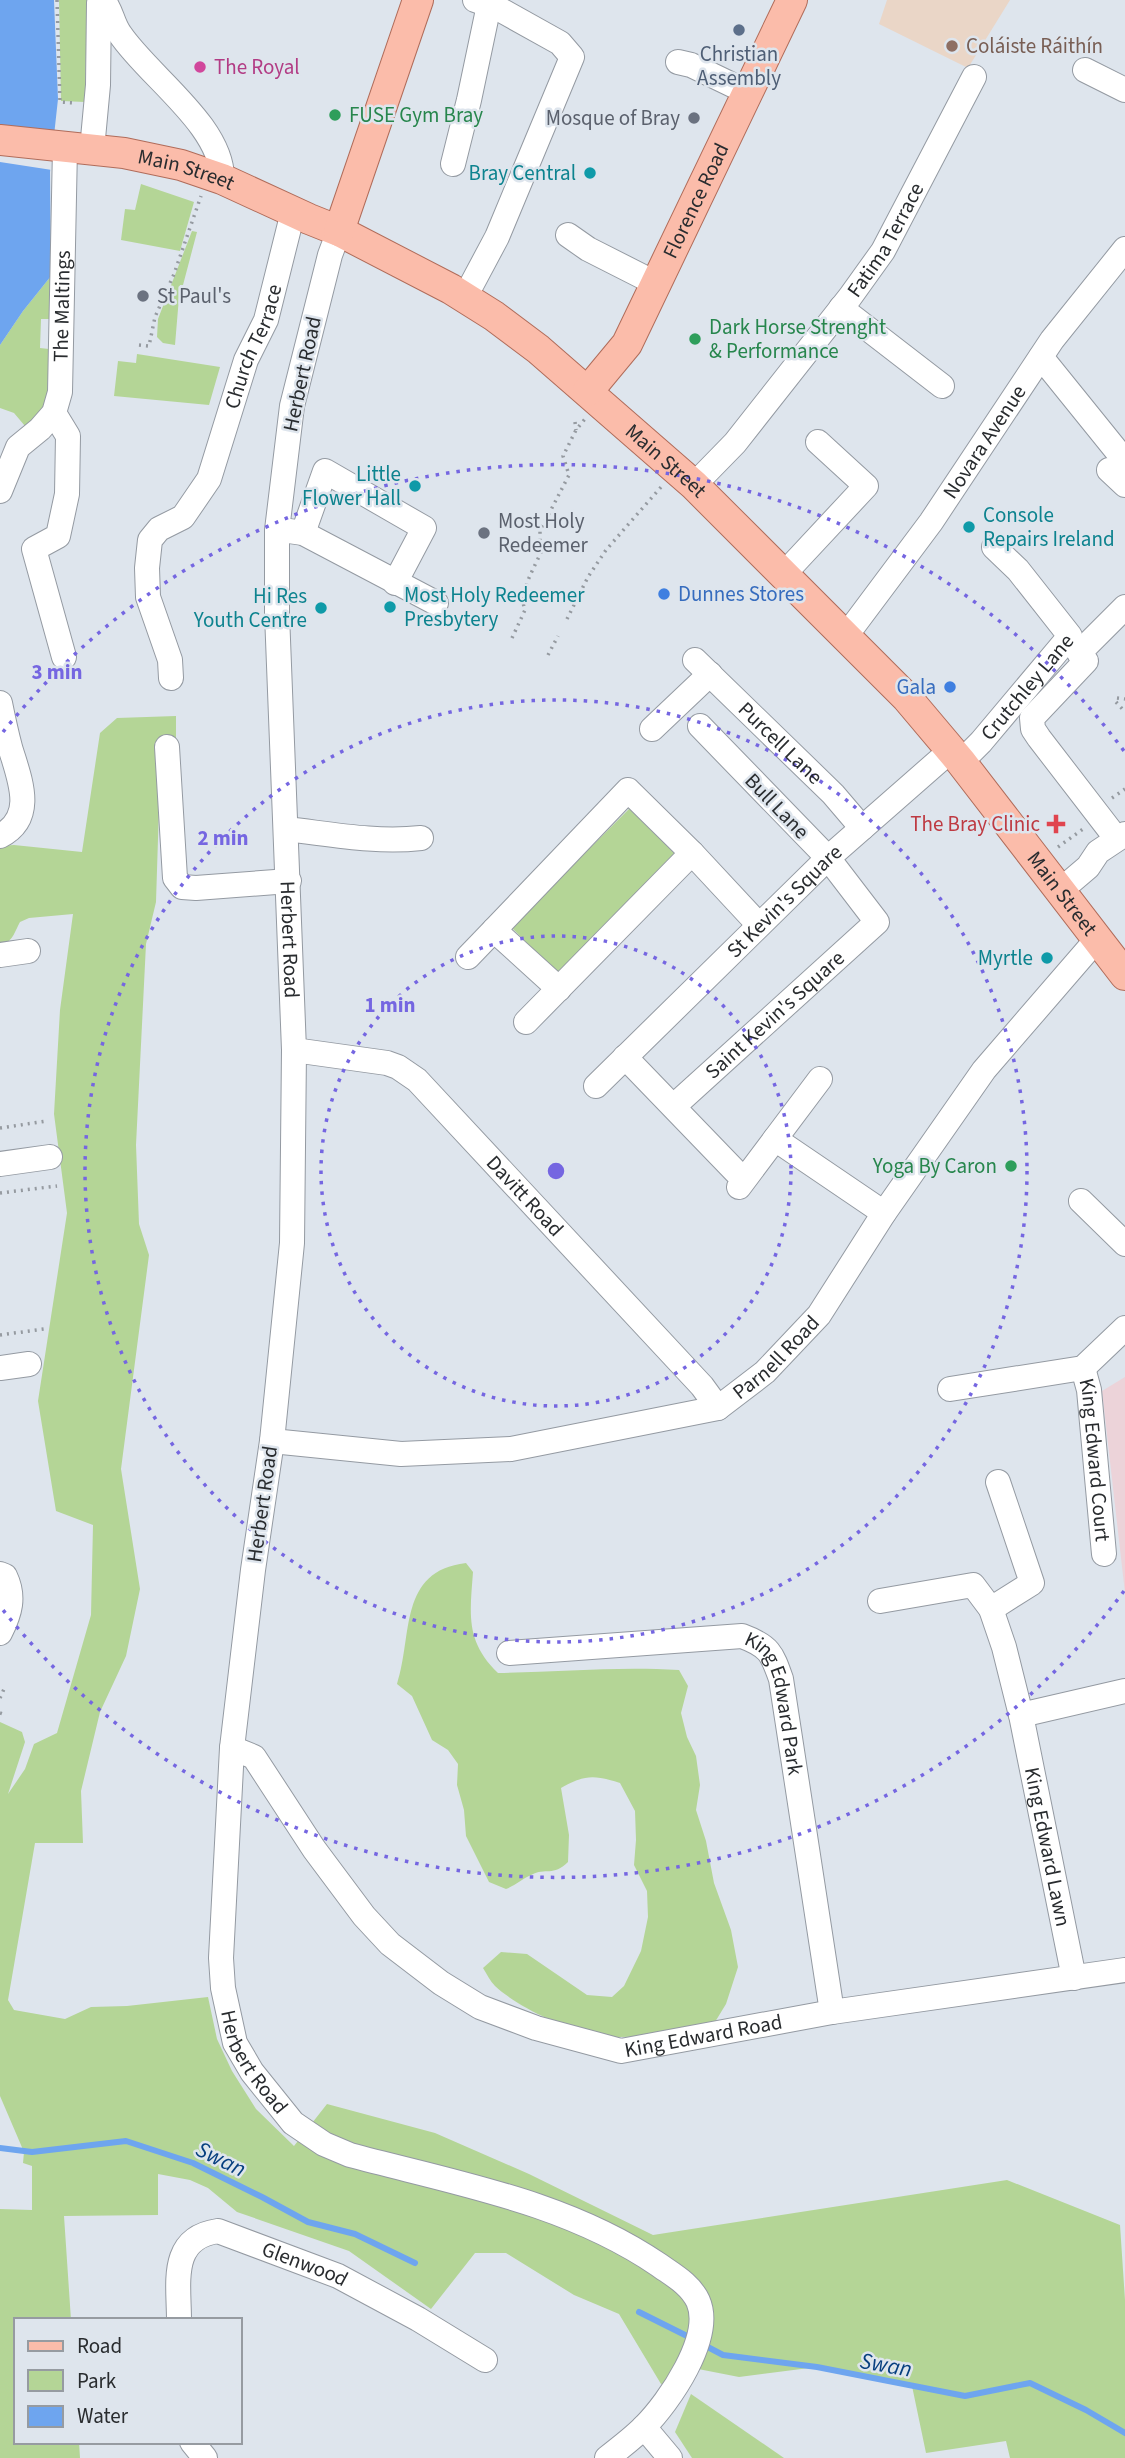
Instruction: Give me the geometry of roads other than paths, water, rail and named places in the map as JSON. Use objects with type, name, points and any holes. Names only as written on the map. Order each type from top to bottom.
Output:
[{"type":"main road","points":[[339,230],[418,0]]},
{"type":"main road","name":"Florence Road","points":[[594,397],[627,344],[792,0]]},
{"type":"main road","name":"Main Street","points":[[0,140],[154,158],[215,176],[339,230],[466,297],[538,349],[685,478],[906,698],[1056,883],[1125,975]]},
{"type":"street","name":"The Maltings","points":[[54,413],[60,392],[71,148],[98,85],[101,0]]},
{"type":"street","points":[[101,0],[110,9],[121,36],[166,85],[214,144],[221,160],[215,176]]},
{"type":"street","points":[[453,164],[488,5],[560,43],[572,57],[496,237],[466,297]]},
{"type":"street","points":[[678,62],[691,65],[747,92]]},
{"type":"street","points":[[1085,70],[1125,90]]},
{"type":"street","name":"Fatima Terrace","points":[[685,478],[736,443],[883,251],[974,77]]},
{"type":"street","name":"Church Terrace","points":[[171,678],[170,660],[148,597],[150,540],[159,529],[183,517],[209,479],[246,360],[266,320],[293,212]]},
{"type":"street","name":"Herbert Road","points":[[339,230],[326,268],[292,406],[277,530],[277,614],[294,1050],[292,1243],[272,1441],[253,1570],[232,1748],[221,1920],[223,1989],[236,2043],[252,2072],[293,2123],[324,2144],[350,2155],[516,2198],[586,2223],[642,2253],[690,2288],[702,2315],[702,2327],[677,2386],[644,2427],[607,2458]]},
{"type":"street","points":[[568,235],[588,249],[655,283]]},
{"type":"street","name":"Novara Avenue","points":[[845,637],[931,522],[1041,357],[1125,249]]},
{"type":"street","points":[[841,308],[942,386]]},
{"type":"street","points":[[1041,357],[1120,472]]},
{"type":"street","points":[[0,491],[9,443],[40,429],[54,413],[68,436],[67,494],[58,536],[34,549],[64,657]]},
{"type":"street","points":[[783,575],[866,486],[818,442]]},
{"type":"street","points":[[303,533],[325,471],[424,528],[395,583]]},
{"type":"street","points":[[277,530],[303,533],[436,603]]},
{"type":"street","name":"Crutchley Lane","points":[[955,756],[981,742],[1070,636],[1018,570],[993,547]]},
{"type":"street","points":[[1056,883],[1085,853],[1113,841],[1038,738],[1033,729],[1032,718],[1086,660],[1079,653],[1125,607]]},
{"type":"street","name":"Purcell Lane","points":[[652,729],[703,667],[833,794],[862,828]]},
{"type":"street","points":[[0,703],[3,734],[24,794],[24,803],[17,823],[0,836]]},
{"type":"street","name":"Bull Lane","points":[[700,726],[828,858],[877,922]]},
{"type":"street","points":[[167,747],[175,878],[182,887],[289,881]]},
{"type":"street","name":"St Kevin's Square","points":[[596,1086],[828,858],[955,756]]},
{"type":"street","points":[[468,957],[628,790],[760,925]]},
{"type":"street","points":[[286,829],[397,841],[421,838]]},
{"type":"street","points":[[526,1022],[692,853]]},
{"type":"street","name":"Saint Kevin's Square","points":[[674,1106],[877,922]]},
{"type":"street","points":[[494,930],[559,989]]},
{"type":"street","name":"Parnell Road","points":[[272,1441],[401,1454],[511,1449],[718,1408],[765,1373],[819,1315],[884,1213],[984,1070],[1098,938]]},
{"type":"street","points":[[0,955],[28,951]]},
{"type":"street","name":"Davitt Road","points":[[294,1050],[387,1063],[417,1080],[695,1379],[718,1408]]},
{"type":"street","points":[[625,1057],[674,1106],[737,1180],[775,1139],[820,1079]]},
{"type":"street","points":[[775,1139],[884,1213]]},
{"type":"street","points":[[0,1164],[50,1157]]},
{"type":"street","points":[[1081,1201],[1125,1244]]},
{"type":"street","points":[[950,1389],[1083,1368],[1123,1330]]},
{"type":"street","points":[[0,1368],[29,1364]]},
{"type":"street","name":"King Edward Court","points":[[1083,1368],[1089,1390],[1104,1554]]},
{"type":"street","points":[[991,1609],[1031,1583],[998,1482]]},
{"type":"street","points":[[0,1574],[5,1576],[11,1597],[0,1633]]},
{"type":"street","name":"King Edward Lawn","points":[[880,1601],[973,1585],[991,1609],[1004,1647],[1021,1715],[1074,1978]]},
{"type":"street","name":"King Edward Park","points":[[509,1653],[743,1636],[761,1643],[773,1655],[781,1679],[832,2012]]},
{"type":"street","points":[[1021,1715],[1125,1691]]},
{"type":"street","name":"King Edward Road","points":[[232,1748],[254,1757],[314,1849],[364,1916],[390,1944],[441,1983],[480,2007],[536,2028],[621,2051],[832,2012],[1125,1970]]},
{"type":"street","name":"Glenwood","points":[[180,2318],[179,2267],[182,2254],[192,2240],[204,2233],[218,2231],[338,2276],[418,2319],[485,2360]]},
{"type":"street","points":[[644,2427],[670,2458]]},
{"type":"street","points":[[194,2444],[205,2458]]},
{"type":"water","points":[[0,0],[54,0],[58,99],[50,172],[51,276],[0,345]]},
{"type":"waterway","name":"Swan","points":[[0,2148],[32,2152],[126,2141],[193,2163],[308,2222],[355,2234],[415,2263]]},
{"type":"waterway","name":"Swan","points":[[639,2312],[693,2339]]},
{"type":"waterway","name":"Swan","points":[[702,2344],[723,2355],[817,2367],[965,2396],[1030,2383],[1086,2410],[1125,2433]]},
{"type":"place","name":"Christian Assembly","points":[[739,30]]},
{"type":"place","name":"Coláiste Ráithín","points":[[952,46]]},
{"type":"place","name":"The Royal","points":[[200,67]]},
{"type":"place","name":"FUSE Gym Bray","points":[[335,115]]},
{"type":"place","name":"Mosque of Bray","points":[[694,118]]},
{"type":"place","name":"Bray Central","points":[[590,173]]},
{"type":"place","name":"St Paul's","points":[[143,296]]},
{"type":"place","name":"Dark Horse Strenght & Performance","points":[[695,339]]},
{"type":"place","name":"Little Flower Hall","points":[[415,486]]},
{"type":"place","name":"Console Repairs Ireland","points":[[969,527]]},
{"type":"place","name":"Most Holy Redeemer","points":[[484,533]]},
{"type":"place","name":"Dunnes Stores","points":[[664,594]]},
{"type":"place","name":"Most Holy Redeemer Presbytery","points":[[390,607]]},
{"type":"place","name":"Hi Res Youth Centre","points":[[321,608]]},
{"type":"place","name":"Gala","points":[[950,687]]},
{"type":"place","name":"The Bray Clinic","points":[[1056,824]]},
{"type":"place","name":"Myrtle","points":[[1047,958]]},
{"type":"place","name":"Yoga By Caron","points":[[1011,1166]]}]
